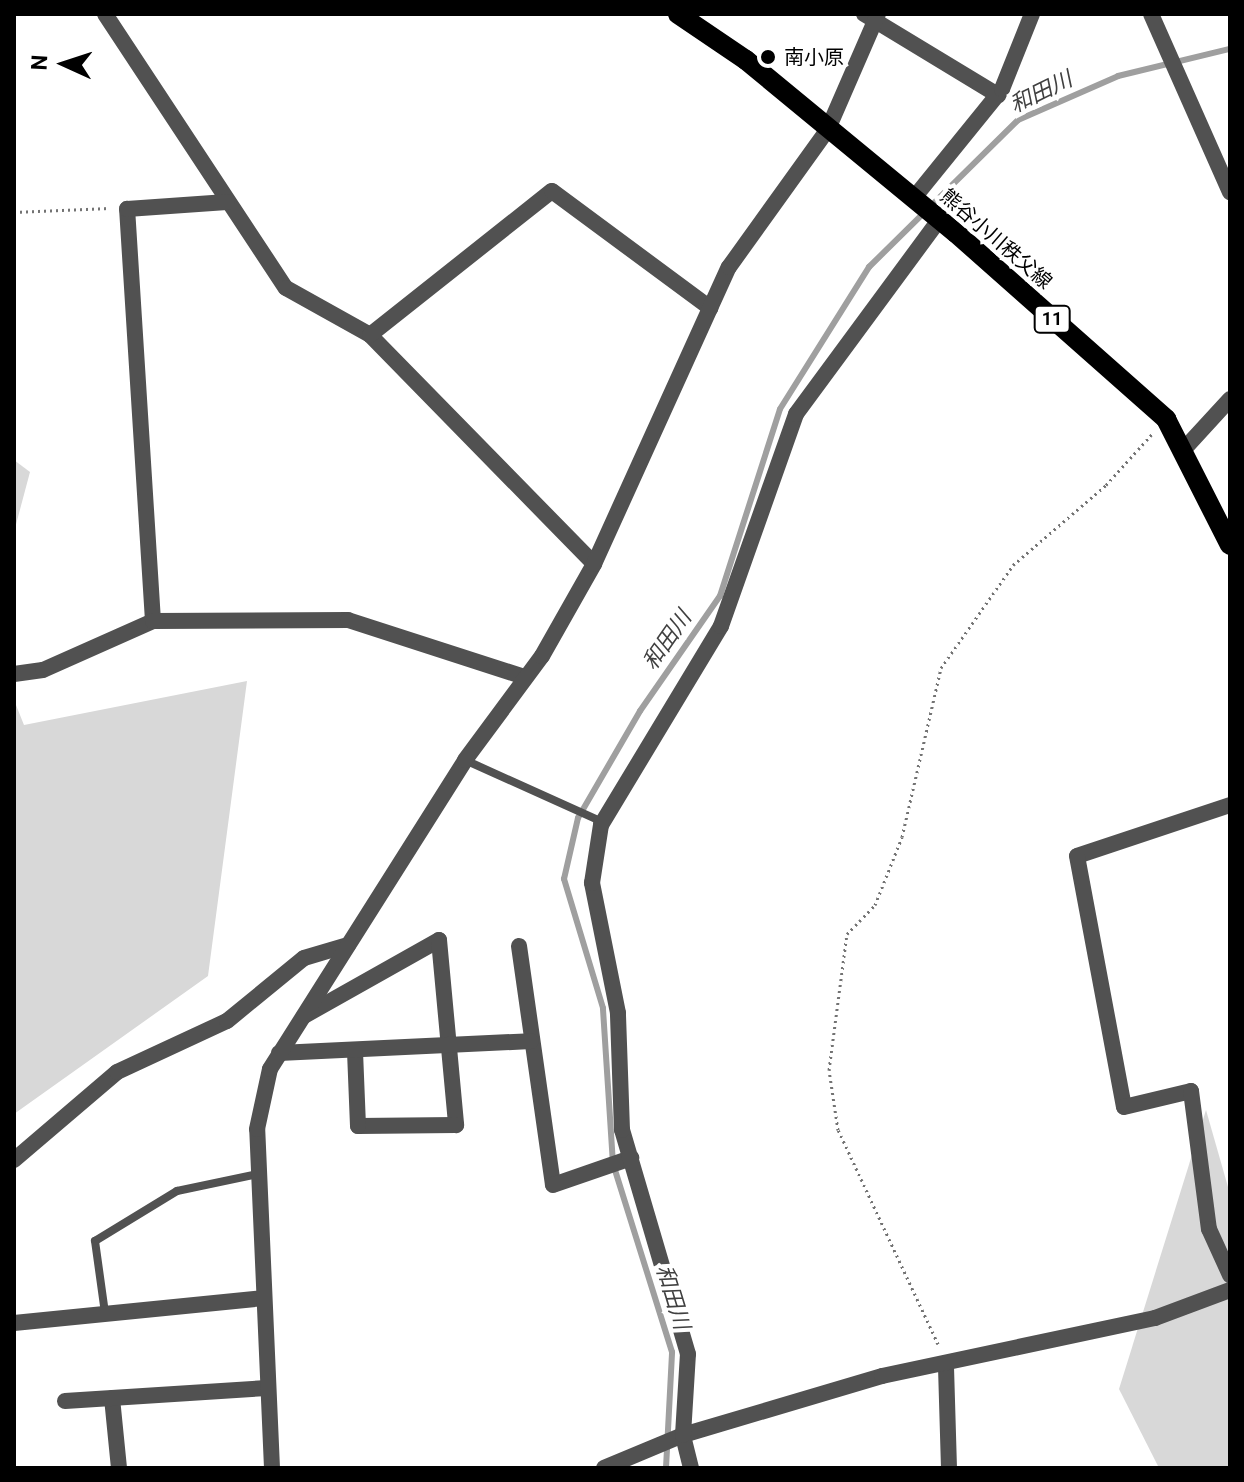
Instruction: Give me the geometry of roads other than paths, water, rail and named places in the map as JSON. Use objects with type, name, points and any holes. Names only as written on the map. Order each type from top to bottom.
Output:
[{"type":"main road","name":"熊谷小川秩父線","points":[[678,14],[828,129],[939,220],[1166,419],[1186,447],[1230,545]]},
{"type":"street","points":[[105,14],[286,288],[370,335],[594,564]]},
{"type":"street","points":[[913,199],[998,95],[1032,14]]},
{"type":"street","points":[[1151,14],[1230,192]]},
{"type":"street","points":[[272,1468],[258,1174],[259,1101],[279,1053],[594,564],[710,308],[748,235],[828,129],[872,15],[998,95]]},
{"type":"street","points":[[370,335],[552,191],[710,308]]},
{"type":"street","points":[[153,621],[127,209],[227,202]]},
{"type":"street","points":[[691,1468],[683,1435],[688,1354],[622,1130],[618,1013],[592,883],[602,822],[721,626],[796,414],[939,220]]},
{"type":"street","points":[[1186,447],[1230,399]]},
{"type":"street","points":[[14,674],[43,670],[153,621],[348,620],[524,677]]},
{"type":"street","points":[[1230,805],[1077,856],[1124,1107],[1191,1091],[1209,1229],[1230,1275]]},
{"type":"street","points":[[304,1016],[439,940],[454,1047],[456,1125],[358,1126],[355,1050]]},
{"type":"street","points":[[14,1160],[117,1072],[227,1021],[304,958],[348,945]]},
{"type":"street","points":[[519,946],[553,1185],[631,1158]]},
{"type":"street","points":[[279,1053],[531,1041]]},
{"type":"street","points":[[604,1468],[683,1435],[882,1376],[946,1367],[1155,1318],[1230,1290]]},
{"type":"street","points":[[14,1323],[264,1298]]},
{"type":"street","points":[[946,1367],[949,1468]]},
{"type":"street","points":[[65,1401],[267,1388]]},
{"type":"street","points":[[112,1398],[119,1468]]},
{"type":"lane","points":[[465,760],[602,822]]},
{"type":"lane","points":[[105,1313],[95,1241],[177,1191],[258,1174]]},
{"type":"waterway","name":"和田川","points":[[666,1468],[672,1352],[613,1164],[603,1008],[564,879],[578,818],[640,711],[720,596],[780,409],[869,267],[1018,120],[1118,76],[1230,49]]},
{"type":"place","name":"南小原","points":[[768,57]]}]
